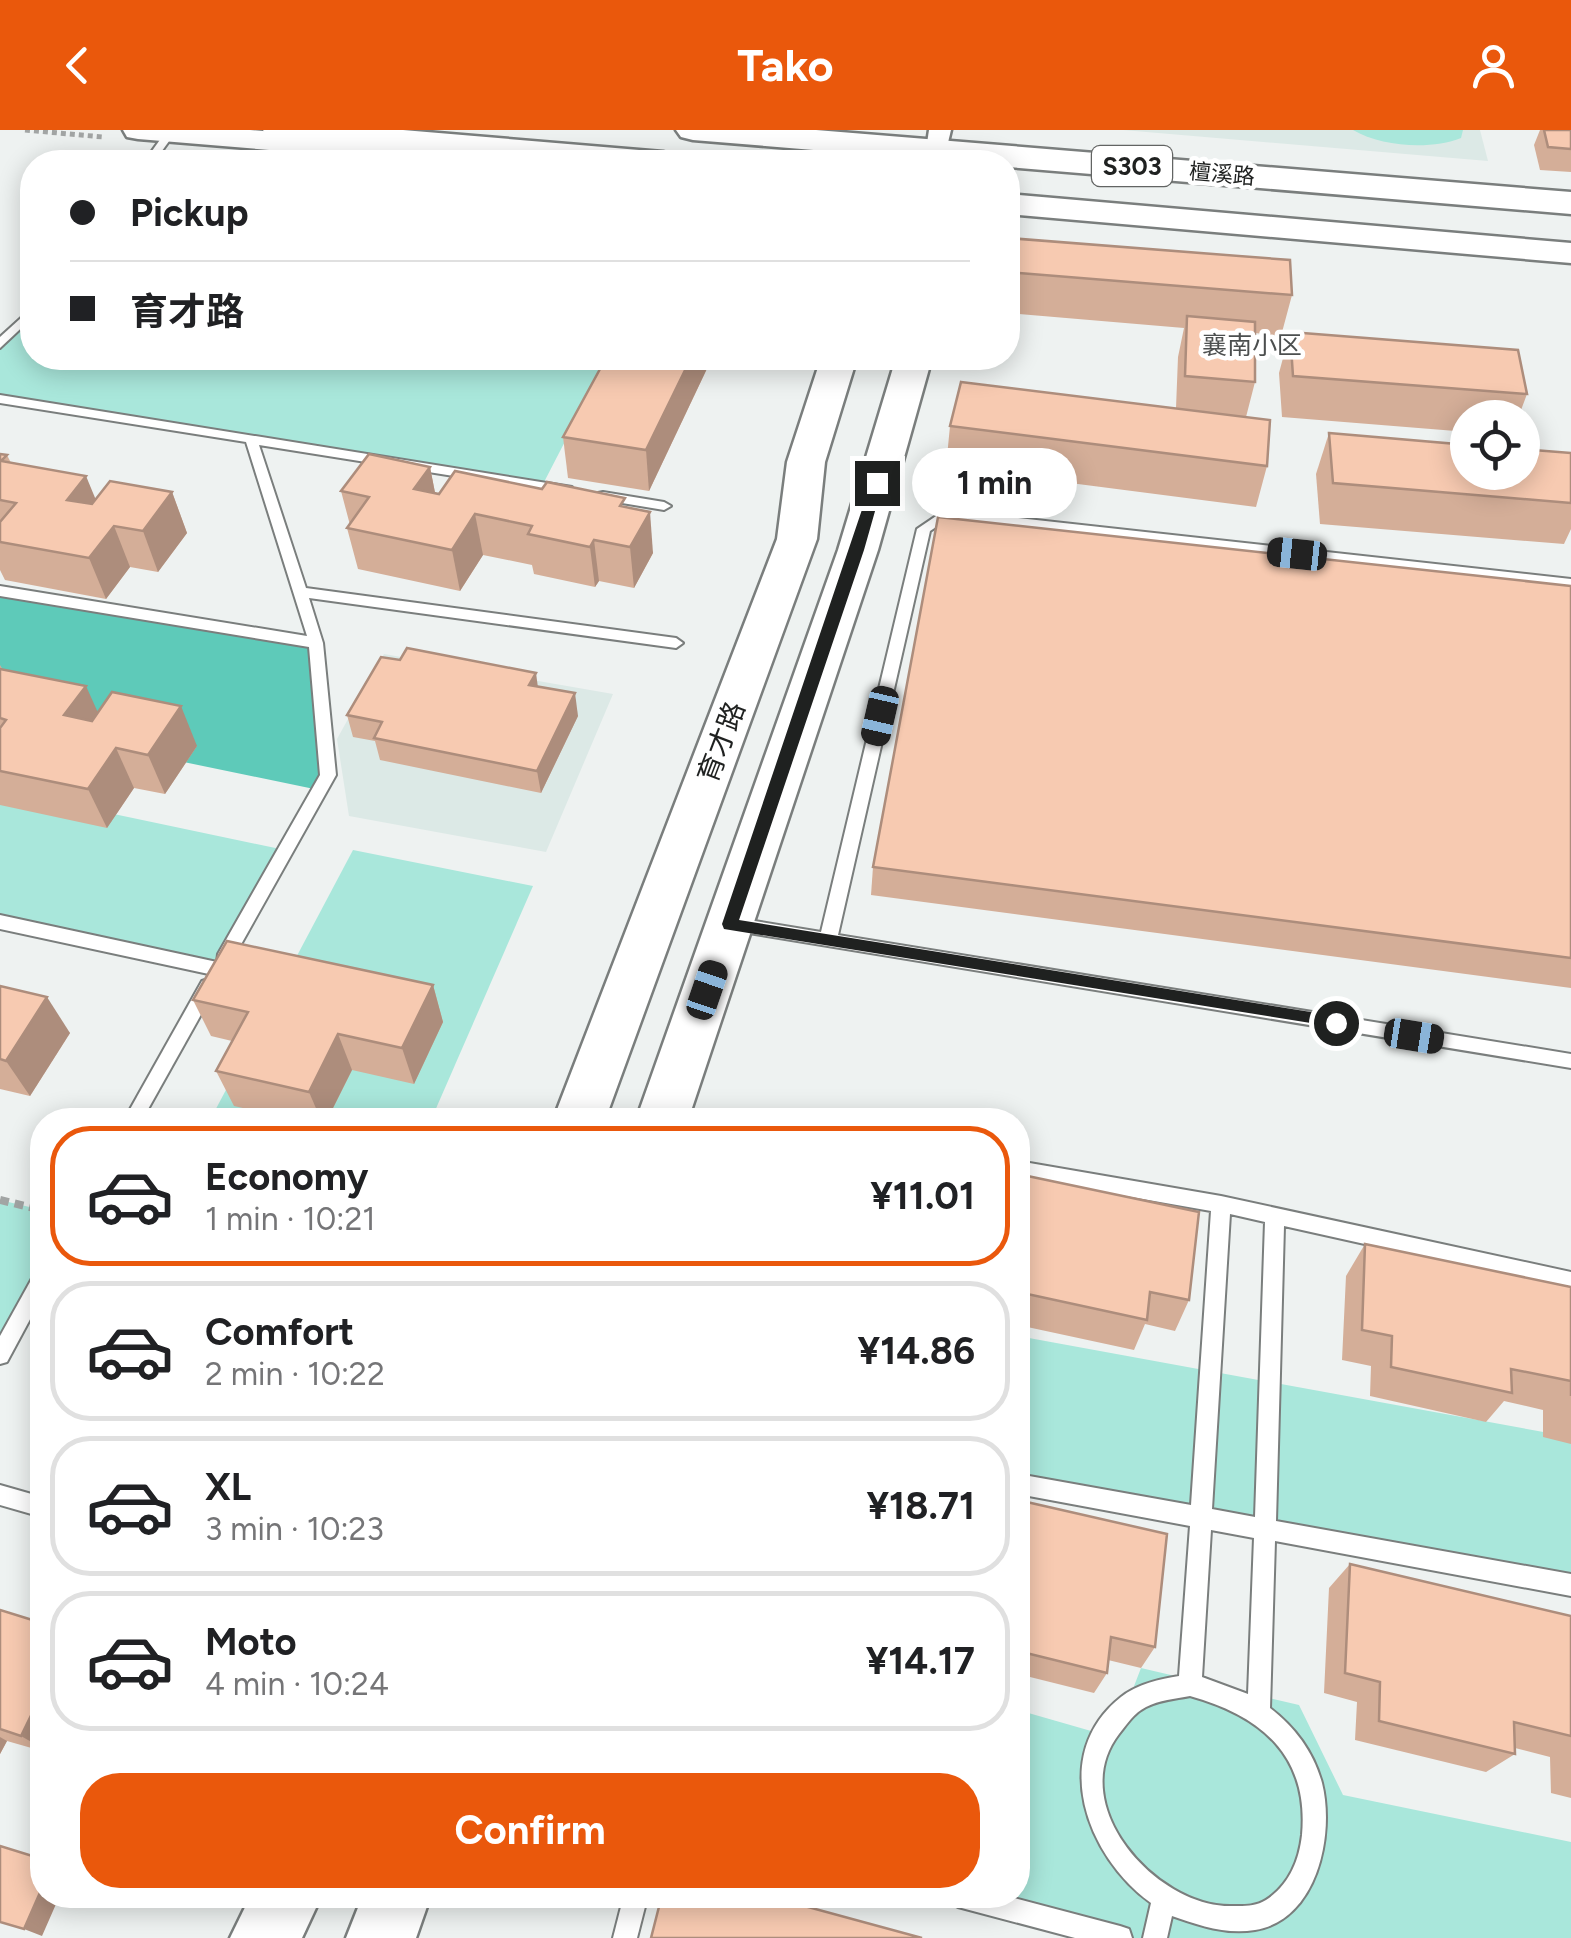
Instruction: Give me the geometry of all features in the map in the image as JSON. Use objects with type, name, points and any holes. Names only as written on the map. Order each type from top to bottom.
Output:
[{"type":"main road","points":[[280,130],[519,150]]},
{"type":"main road","name":"檀溪路","points":[[693,130],[936,149]]},
{"type":"main road","name":"檀溪路","points":[[1020,156],[1571,203]]},
{"type":"main road","name":"檀溪路","points":[[1020,193],[1571,240]]},
{"type":"street","points":[[138,130],[381,150]]},
{"type":"street","points":[[814,130],[936,149]]},
{"type":"street","points":[[1020,155],[1571,192]]},
{"type":"street","points":[[1020,205],[1571,253]]},
{"type":"street","name":"育才路","points":[[584,1108],[797,540],[806,462],[835,370]]},
{"type":"street","points":[[666,1108],[858,550],[910,370]]},
{"type":"street","points":[[381,1938],[392,1908]]},
{"type":"lane","points":[[0,344],[6,331]]},
{"type":"lane","points":[[0,399],[577,492]]},
{"type":"lane","points":[[140,1108],[328,774],[316,643],[250,439]]},
{"type":"lane","points":[[594,495],[664,506]]},
{"type":"lane","points":[[828,940],[924,529],[945,514],[1571,584]]},
{"type":"lane","points":[[0,591],[316,643]]},
{"type":"lane","points":[[300,592],[676,643]]},
{"type":"lane","points":[[0,922],[218,969]]},
{"type":"lane","points":[[730,924],[1571,1062]]},
{"type":"lane","points":[[1030,1171],[1221,1204],[1571,1281]]},
{"type":"lane","points":[[1190,1685],[1221,1204]]},
{"type":"lane","points":[[1259,1710],[1276,1216]]},
{"type":"lane","points":[[0,1355],[30,1301]]},
{"type":"lane","points":[[1030,1486],[1571,1585]]},
{"type":"lane","points":[[0,1495],[30,1504]]},
{"type":"lane","points":[[1190,1685],[1225,1691],[1259,1710],[1288,1738],[1308,1774],[1317,1813],[1314,1853],[1298,1887],[1271,1912],[1236,1931],[1198,1924],[1161,1909],[1129,1882],[1106,1847],[1094,1808],[1094,1770],[1105,1735],[1126,1708],[1156,1691],[1190,1685]]},
{"type":"lane","points":[[625,1938],[633,1908]]},
{"type":"lane","points":[[1007,1908],[1120,1938]]},
{"type":"lane","points":[[1155,1938],[1161,1909]]},
{"type":"path","points":[[0,1200],[30,1207]]},
{"type":"shaded area","points":[[1123,130],[1480,130],[1488,161]]},
{"type":"shaded area","points":[[384,654],[613,694],[546,852],[349,816],[337,739]]},
{"type":"green space","points":[[1353,130],[1463,130],[1461,138],[1421,145],[1378,140]]},
{"type":"green space","points":[[20,324],[20,370],[602,370],[542,486],[0,399],[0,344]]},
{"type":"green space","points":[[0,591],[316,643],[328,775],[319,790],[0,724]]},
{"type":"green space","points":[[0,790],[285,850],[218,969],[0,922]]},
{"type":"green space","points":[[353,850],[533,886],[436,1108],[216,1108]]},
{"type":"green space","points":[[0,1200],[30,1207],[30,1301],[0,1355]]},
{"type":"green space","points":[[1030,1338],[1571,1437],[1571,1583],[1030,1483]]},
{"type":"green space","points":[[1141,1668],[1299,1705],[1343,1795],[1571,1842],[1571,1938],[1130,1938],[1014,1908],[1030,1908],[1030,1713],[1105,1735],[1126,1707]]},
{"type":"building","points":[[1544,130],[1571,130],[1571,149],[1548,147]]},
{"type":"building","points":[[1020,239],[1290,260],[1292,295],[1020,273]]},
{"type":"building","points":[[1187,316],[1255,322],[1255,382],[1185,376]]},
{"type":"building","points":[[1290,332],[1518,350],[1527,394],[1293,376]]},
{"type":"building","points":[[599,370],[685,370],[646,450],[563,437]]},
{"type":"building","points":[[961,382],[1270,420],[1267,466],[950,426]]},
{"type":"building","points":[[1329,433],[1450,443],[1450,490],[1540,490],[1540,450],[1571,453],[1571,503],[1333,483]]},
{"type":"building","points":[[0,454],[7,455],[1,461],[86,476],[67,500],[92,504],[110,481],[172,492],[143,531],[114,526],[89,558],[0,542],[0,522],[16,503],[0,500]]},
{"type":"building","points":[[369,454],[430,467],[414,489],[439,494],[455,471],[542,489],[547,482],[625,498],[620,506],[650,512],[630,547],[594,540],[590,547],[528,534],[532,526],[475,514],[452,550],[347,528],[369,497],[341,491]]},
{"type":"building","points":[[938,517],[1571,586],[1571,958],[873,867]]},
{"type":"building","points":[[407,648],[536,673],[529,685],[575,693],[537,771],[374,738],[382,722],[347,715],[381,657],[400,660]]},
{"type":"building","points":[[0,669],[86,686],[64,715],[92,721],[112,692],[181,706],[148,755],[116,748],[88,789],[0,771],[0,728],[6,720],[0,718]]},
{"type":"building","points":[[227,941],[433,985],[402,1048],[338,1034],[309,1092],[216,1071],[248,1012],[193,1000]]},
{"type":"building","points":[[0,986],[47,997],[6,1061],[0,1059]]},
{"type":"building","points":[[1030,1177],[1199,1212],[1189,1300],[1150,1292],[1147,1320],[1030,1295]]},
{"type":"building","points":[[1365,1244],[1571,1287],[1571,1381],[1511,1369],[1512,1393],[1391,1367],[1392,1336],[1362,1330]]},
{"type":"building","points":[[1030,1503],[1167,1534],[1155,1647],[1111,1637],[1107,1673],[1030,1654]]},
{"type":"building","points":[[1350,1564],[1571,1616],[1571,1736],[1514,1722],[1515,1754],[1379,1721],[1380,1682],[1345,1673]]},
{"type":"building","points":[[0,1610],[30,1619],[30,1718],[21,1736],[0,1729]]},
{"type":"building","points":[[0,1846],[30,1855],[30,1908],[33,1908],[24,1929],[0,1922]]},
{"type":"building","points":[[659,1908],[812,1908],[922,1938],[651,1938]]},
{"type":"district","name":"襄南小区","points":[[1252,345]]},
{"type":"route","points":[[877,483],[858,550],[730,924],[1336,1023]]}]
